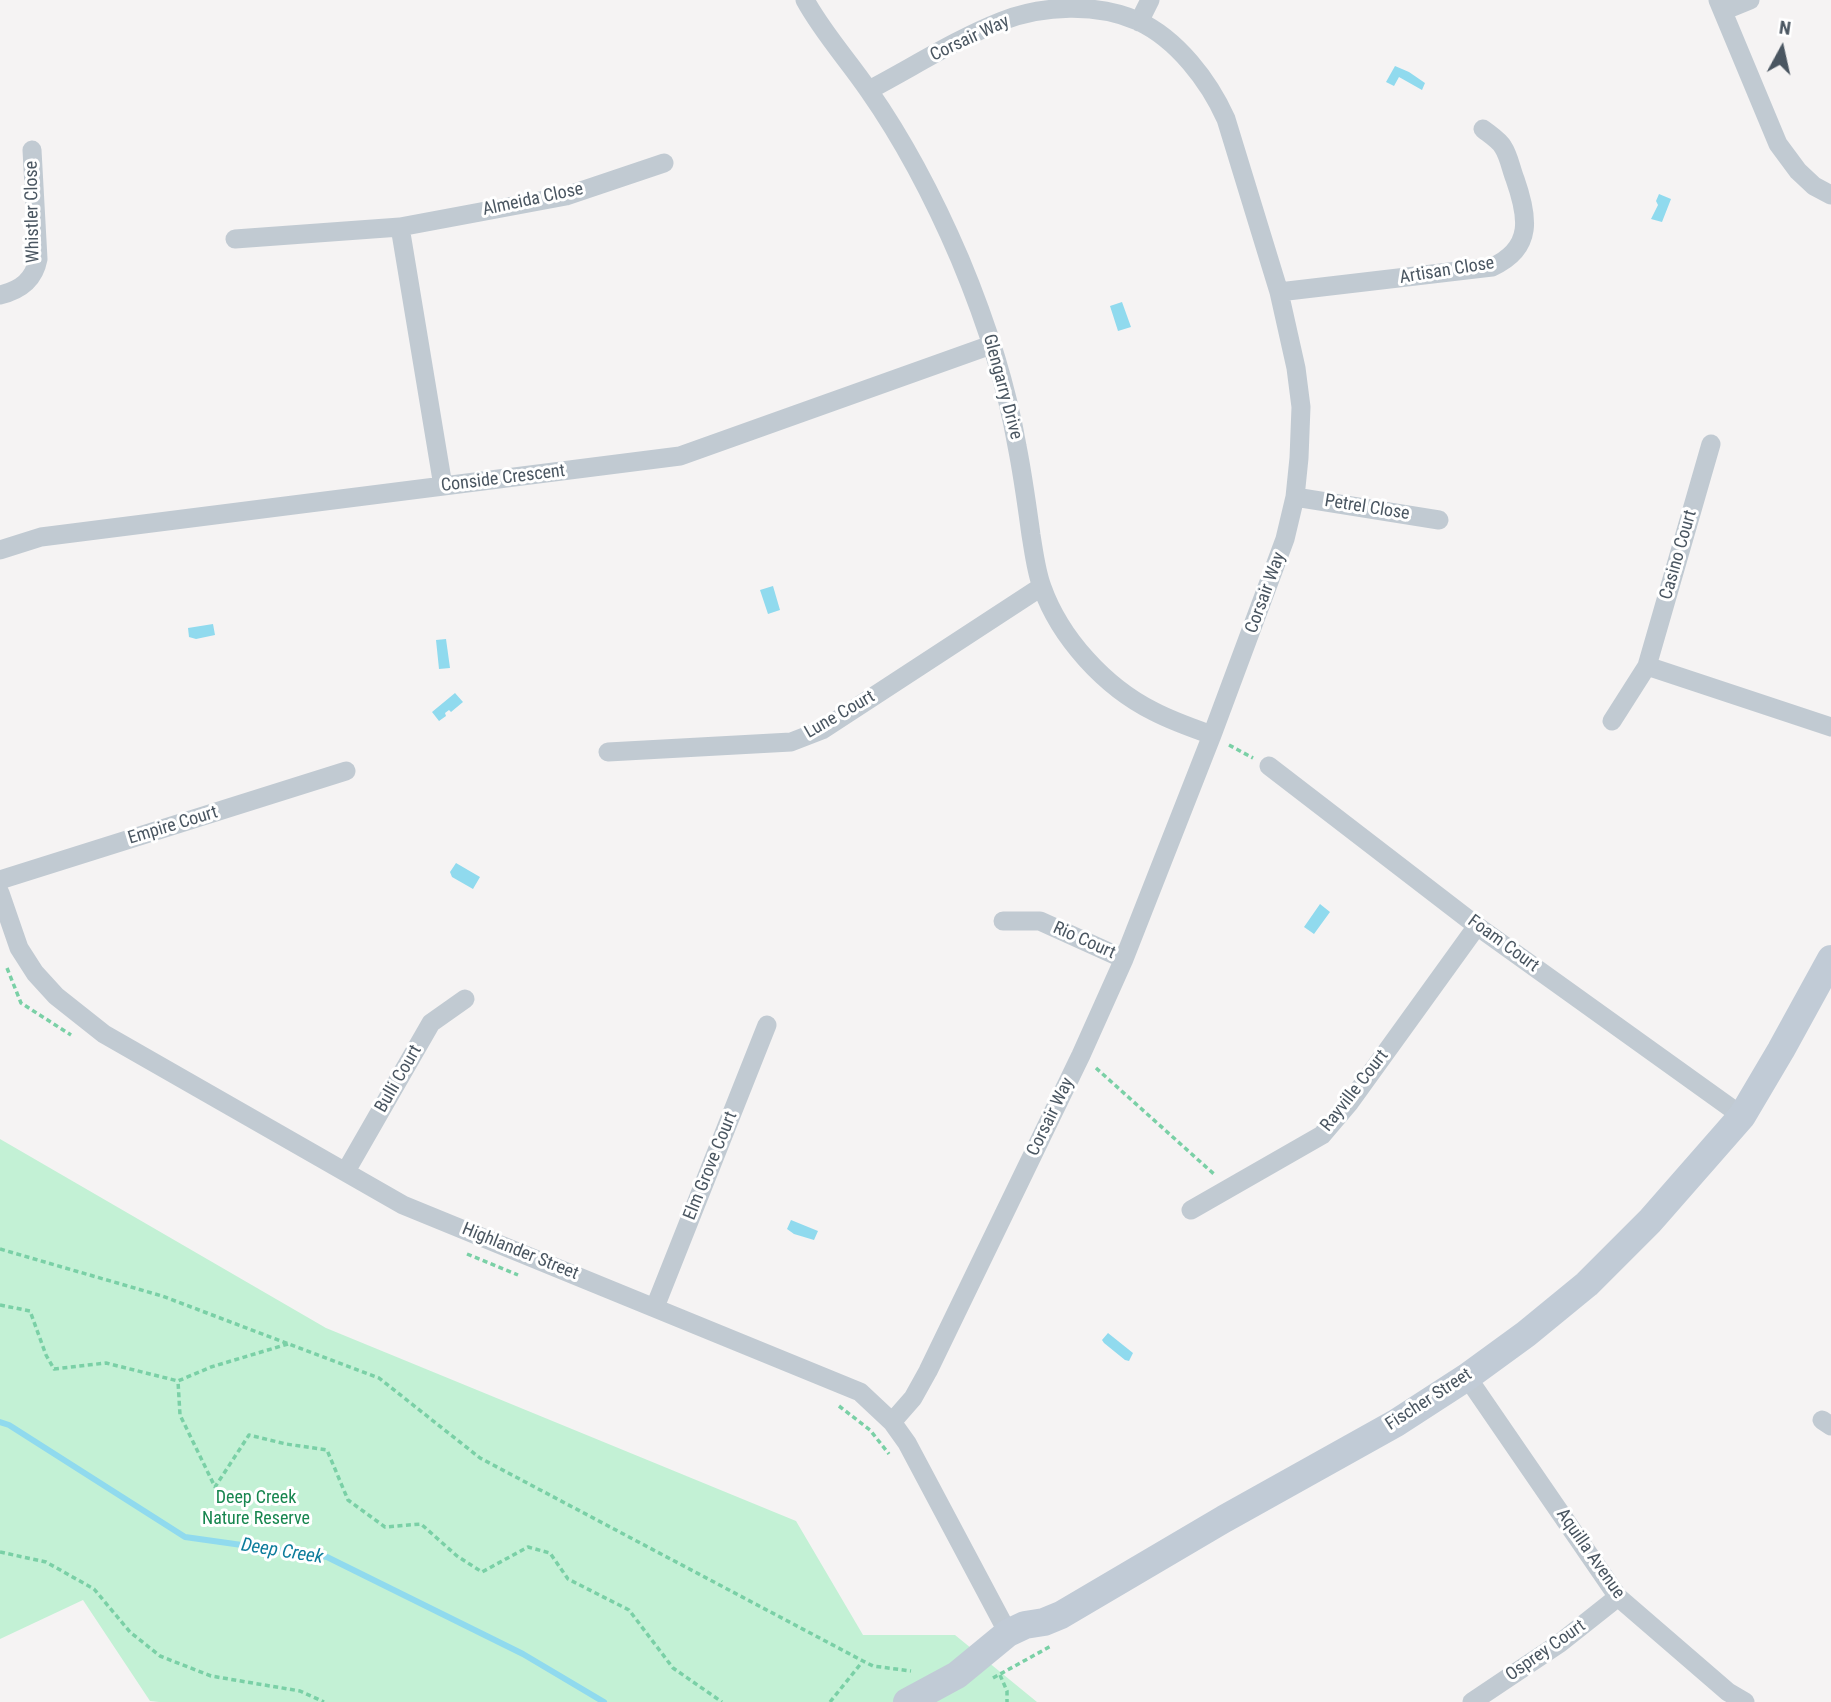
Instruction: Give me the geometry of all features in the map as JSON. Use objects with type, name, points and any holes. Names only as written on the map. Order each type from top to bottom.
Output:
[{"type":"street","name":"Glengarry Drive","points":[[805,0],[828,37],[869,90],[925,187],[974,295],[991,345],[1017,445],[1041,587],[1065,632],[1082,653],[1126,695],[1152,711],[1212,736]]},
{"type":"street","points":[[1139,22],[1150,0]]},
{"type":"street","points":[[1750,0],[1721,6],[1778,144],[1798,171],[1814,186],[1831,195]]},
{"type":"street","name":"Corsair Way","points":[[869,90],[966,38],[1002,21],[1026,14],[1052,9],[1082,9],[1111,13],[1139,22],[1181,54],[1214,94],[1226,119],[1289,330],[1301,407],[1295,497],[1282,550],[1124,959],[1081,1055],[928,1371],[913,1398],[892,1422]]},
{"type":"street","name":"Artisan Close","points":[[1279,292],[1492,267],[1507,260],[1518,248],[1524,234],[1524,204],[1503,146],[1483,129]]},
{"type":"street","name":"Whistler Close","points":[[0,295],[20,289],[36,270],[38,259],[32,150]]},
{"type":"street","name":"Almeida Close","points":[[235,239],[400,227],[566,196],[664,163]]},
{"type":"street","points":[[400,227],[443,486]]},
{"type":"street","name":"Conside Crescent","points":[[0,550],[41,537],[680,456],[991,345]]},
{"type":"street","name":"Casino Court","points":[[1612,721],[1647,666],[1711,444]]},
{"type":"street","name":"Petrel Close","points":[[1295,497],[1439,520]]},
{"type":"street","name":"Lune Court","points":[[608,752],[791,742],[822,730],[1041,587]]},
{"type":"street","points":[[1647,666],[1831,727]]},
{"type":"street","name":"Foam Court","points":[[1269,766],[1477,926],[1742,1116]]},
{"type":"street","name":"Empire Court","points":[[0,880],[346,771]]},
{"type":"street","name":"Highlander Street","points":[[0,893],[19,948],[35,973],[56,996],[104,1034],[403,1205],[860,1392],[892,1422],[907,1443],[1008,1633]]},
{"type":"street","name":"Rio Court","points":[[1003,921],[1040,921],[1124,959]]},
{"type":"street","name":"Rayville Court","points":[[1191,1210],[1322,1135],[1350,1102],[1477,926]]},
{"type":"street","name":"Fischer Street","points":[[907,1702],[957,1675],[1008,1633],[1025,1625],[1044,1622],[1061,1615],[1395,1423],[1467,1377],[1526,1334],[1587,1284],[1650,1222],[1742,1116],[1831,959]]},
{"type":"street","name":"Bulli Court","points":[[346,1171],[431,1023],[465,999]]},
{"type":"street","name":"Elm Grove Court","points":[[655,1307],[767,1025]]},
{"type":"street","name":"Aquilla Avenue","points":[[1467,1377],[1618,1597],[1728,1692],[1745,1702]]},
{"type":"street","name":"Osprey Court","points":[[1472,1702],[1560,1643],[1618,1597]]},
{"type":"path","points":[[1212,736],[1269,766]]},
{"type":"path","points":[[1081,1055],[1230,1188]]},
{"type":"path","points":[[0,1249],[162,1296],[379,1378],[480,1458],[873,1666],[910,1672],[930,1662],[942,1682]]},
{"type":"path","points":[[0,1305],[30,1311],[54,1369],[106,1363],[178,1381],[211,1367],[288,1344]]},
{"type":"path","points":[[178,1381],[180,1415],[215,1487],[249,1435],[327,1450],[348,1500],[385,1527],[421,1524],[457,1556],[482,1572],[528,1547],[550,1553],[568,1579],[629,1610],[673,1668],[722,1702]]},
{"type":"path","points":[[0,1552],[46,1562],[94,1589],[130,1632],[160,1656],[211,1676],[300,1691],[324,1702]]},
{"type":"path","points":[[989,1680],[1055,1644]]},
{"type":"path","points":[[830,1702],[863,1661]]},
{"type":"path","points":[[999,1675],[1007,1691],[1007,1702]]},
{"type":"green space","name":"Deep Creek Nature Reserve","points":[[0,1139],[326,1328],[796,1521],[863,1635],[955,1635],[1037,1702],[159,1702],[150,1701],[83,1600],[0,1639]]},
{"type":"water","points":[[1395,66],[1425,83],[1422,90],[1399,77],[1394,86],[1386,82]]},
{"type":"water","points":[[1659,194],[1671,199],[1662,222],[1651,219],[1658,205],[1656,201]]},
{"type":"water","points":[[1122,302],[1131,327],[1118,331],[1110,306]]},
{"type":"water","points":[[773,586],[780,610],[768,614],[760,590]]},
{"type":"water","points":[[213,624],[215,635],[196,639],[189,637],[188,628]]},
{"type":"water","points":[[446,639],[450,668],[439,669],[436,640]]},
{"type":"water","points":[[455,693],[463,702],[451,712],[449,710],[445,713],[446,716],[439,721],[432,712]]},
{"type":"water","points":[[456,863],[480,877],[473,889],[452,877],[450,872]]},
{"type":"water","points":[[1320,904],[1330,912],[1314,934],[1304,927]]},
{"type":"water","points":[[791,1220],[818,1231],[814,1240],[787,1229]]},
{"type":"water","points":[[1108,1333],[1133,1353],[1129,1361],[1104,1343],[1102,1340]]},
{"type":"waterway","name":"Deep Creek","points":[[0,1422],[9,1425],[185,1537],[327,1557],[523,1654],[604,1702]]}]
